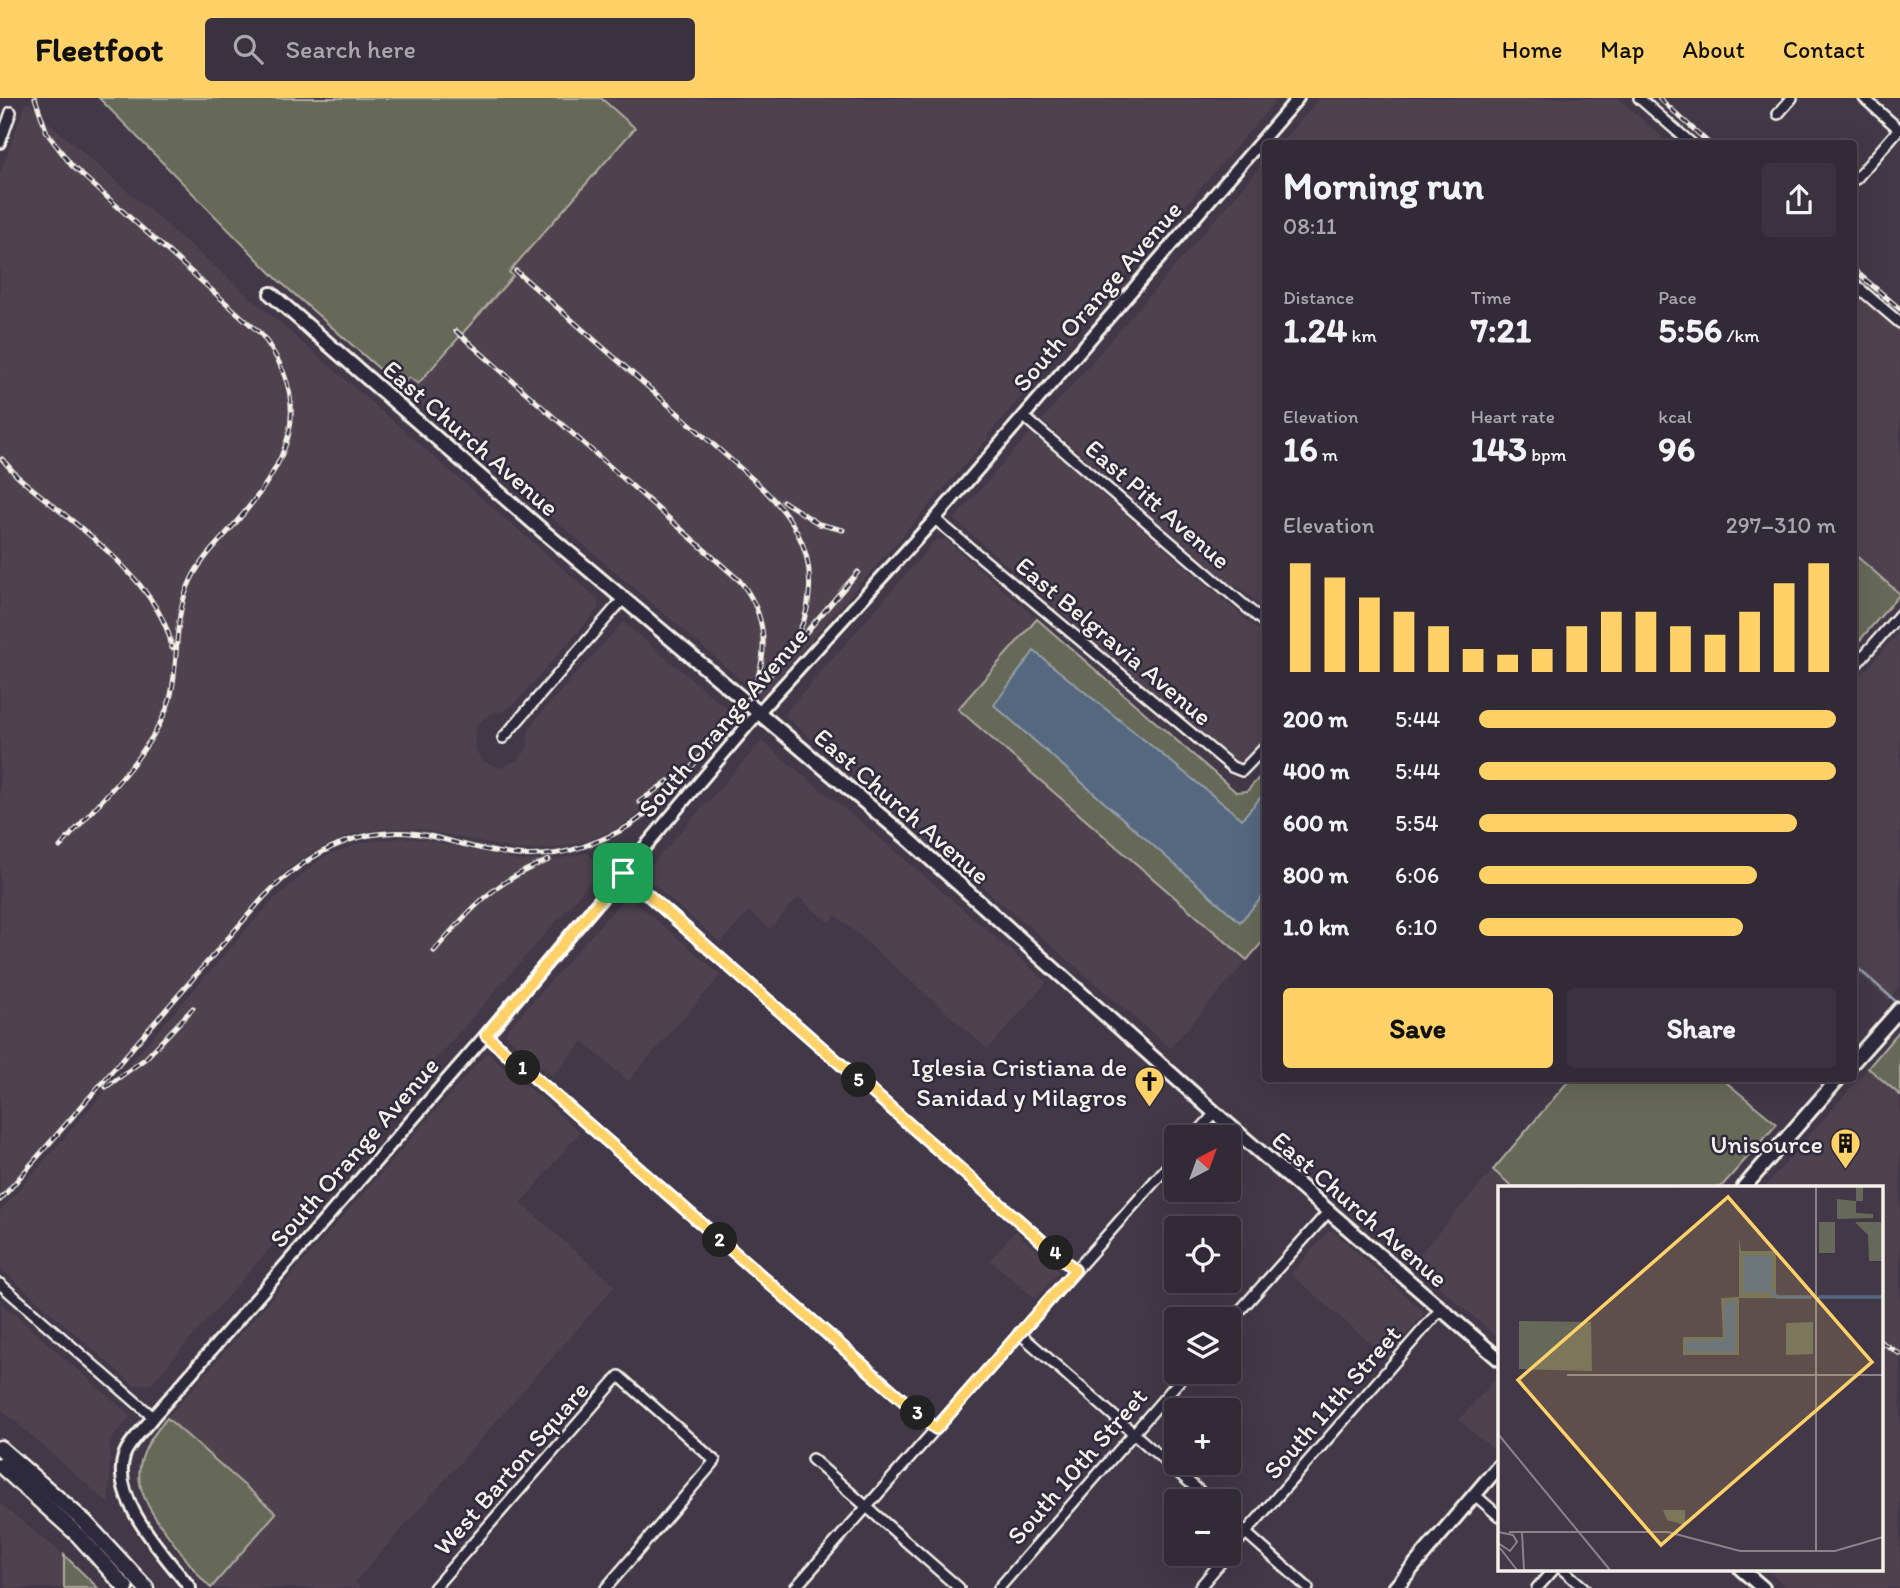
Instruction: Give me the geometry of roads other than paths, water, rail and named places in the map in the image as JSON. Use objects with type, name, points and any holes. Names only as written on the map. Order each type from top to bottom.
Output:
[{"type":"main road","name":"East Church Avenue","points":[[271,294],[907,838],[1215,1113],[1498,1358]]},
{"type":"main road","points":[[1857,1058],[1900,1011]]},
{"type":"main road","points":[[1745,1186],[1836,1082]]},
{"type":"main road","points":[[0,1448],[81,1529],[146,1588]]},
{"type":"main road","points":[[0,1465],[81,1529],[126,1588]]},
{"type":"main road","points":[[1395,1588],[1498,1467]]},
{"type":"main road","points":[[1742,1570],[1763,1588]]},
{"type":"street","name":"South Orange Avenue","points":[[190,1588],[139,1521],[123,1485],[124,1455],[153,1417],[486,1035],[758,713],[935,519],[1298,98]]},
{"type":"street","points":[[1639,98],[1687,140]]},
{"type":"street","points":[[1778,114],[1792,98]]},
{"type":"street","points":[[1857,178],[1899,129],[1864,98]]},
{"type":"street","points":[[0,143],[11,112]]},
{"type":"street","points":[[1857,286],[1900,323]]},
{"type":"street","name":"East Pitt Avenue","points":[[1023,416],[1262,620]]},
{"type":"street","name":"East Belgravia Avenue","points":[[935,519],[1232,767],[1242,771],[1262,750]]},
{"type":"street","points":[[503,738],[624,598]]},
{"type":"street","points":[[1857,662],[1900,614]]},
{"type":"street","points":[[623,873],[1075,1270]]},
{"type":"street","points":[[486,1035],[936,1429]]},
{"type":"street","points":[[1204,1125],[1215,1113]]},
{"type":"street","points":[[795,1588],[1164,1170]]},
{"type":"street","points":[[1241,1309],[1329,1210]]},
{"type":"street","points":[[0,1284],[153,1417]]},
{"type":"street","name":"South 11th Street","points":[[1241,1538],[1440,1310]]},
{"type":"street","points":[[1019,1333],[1198,1489]]},
{"type":"street","name":"West Barton Square","points":[[434,1588],[619,1376],[715,1461],[611,1586]]},
{"type":"street","name":"South 10th Street","points":[[999,1588],[1175,1384]]},
{"type":"street","points":[[812,1459],[959,1588]]},
{"type":"street","points":[[1475,1495],[1498,1515]]},
{"type":"street","points":[[1241,1528],[1308,1588]]},
{"type":"street","name":"South 11th Street","points":[[1199,1588],[1218,1566]]},
{"type":"street","points":[[1537,1588],[1553,1570]]},
{"type":"street","points":[[1563,1570],[1584,1588]]},
{"type":"water","points":[[1034,651],[1242,819],[1262,796],[1262,897],[1240,922],[994,705]]},
{"type":"waterway","points":[[1857,967],[1900,1005]]},
{"type":"railway","points":[[35,98],[47,133],[72,166],[261,334],[278,361],[288,386],[291,411],[289,435],[281,458],[252,503],[204,559],[185,594],[173,684],[163,718],[138,757],[60,847]]},
{"type":"railway","points":[[1659,98],[1706,140]]},
{"type":"railway","points":[[0,1200],[263,898],[300,865],[342,843],[388,833],[413,833],[492,851],[526,855],[562,852],[612,835],[654,807],[681,779],[775,669],[795,639],[804,621],[810,577],[803,546],[788,518],[755,481],[516,271]]},
{"type":"railway","points":[[1857,272],[1900,309]]},
{"type":"railway","points":[[456,331],[740,581],[755,605],[762,632],[762,659],[754,687]]},
{"type":"railway","points":[[2,459],[17,476],[85,531],[131,575],[150,598],[164,623],[172,648]]},
{"type":"railway","points":[[783,501],[819,524],[843,530]]},
{"type":"railway","points":[[802,637],[858,572]]},
{"type":"railway","points":[[639,802],[668,781]]},
{"type":"railway","points":[[434,951],[485,897],[514,877],[549,860]]},
{"type":"railway","points":[[106,1087],[146,1058],[193,1008]]},
{"type":"railway","points":[[1882,1343],[1900,1354]]},
{"type":"place","name":"Iglesia Cristiana de Sanidad y Milagros","points":[[1150,1109]]},
{"type":"place","name":"Unisource","points":[[1846,1171]]}]
